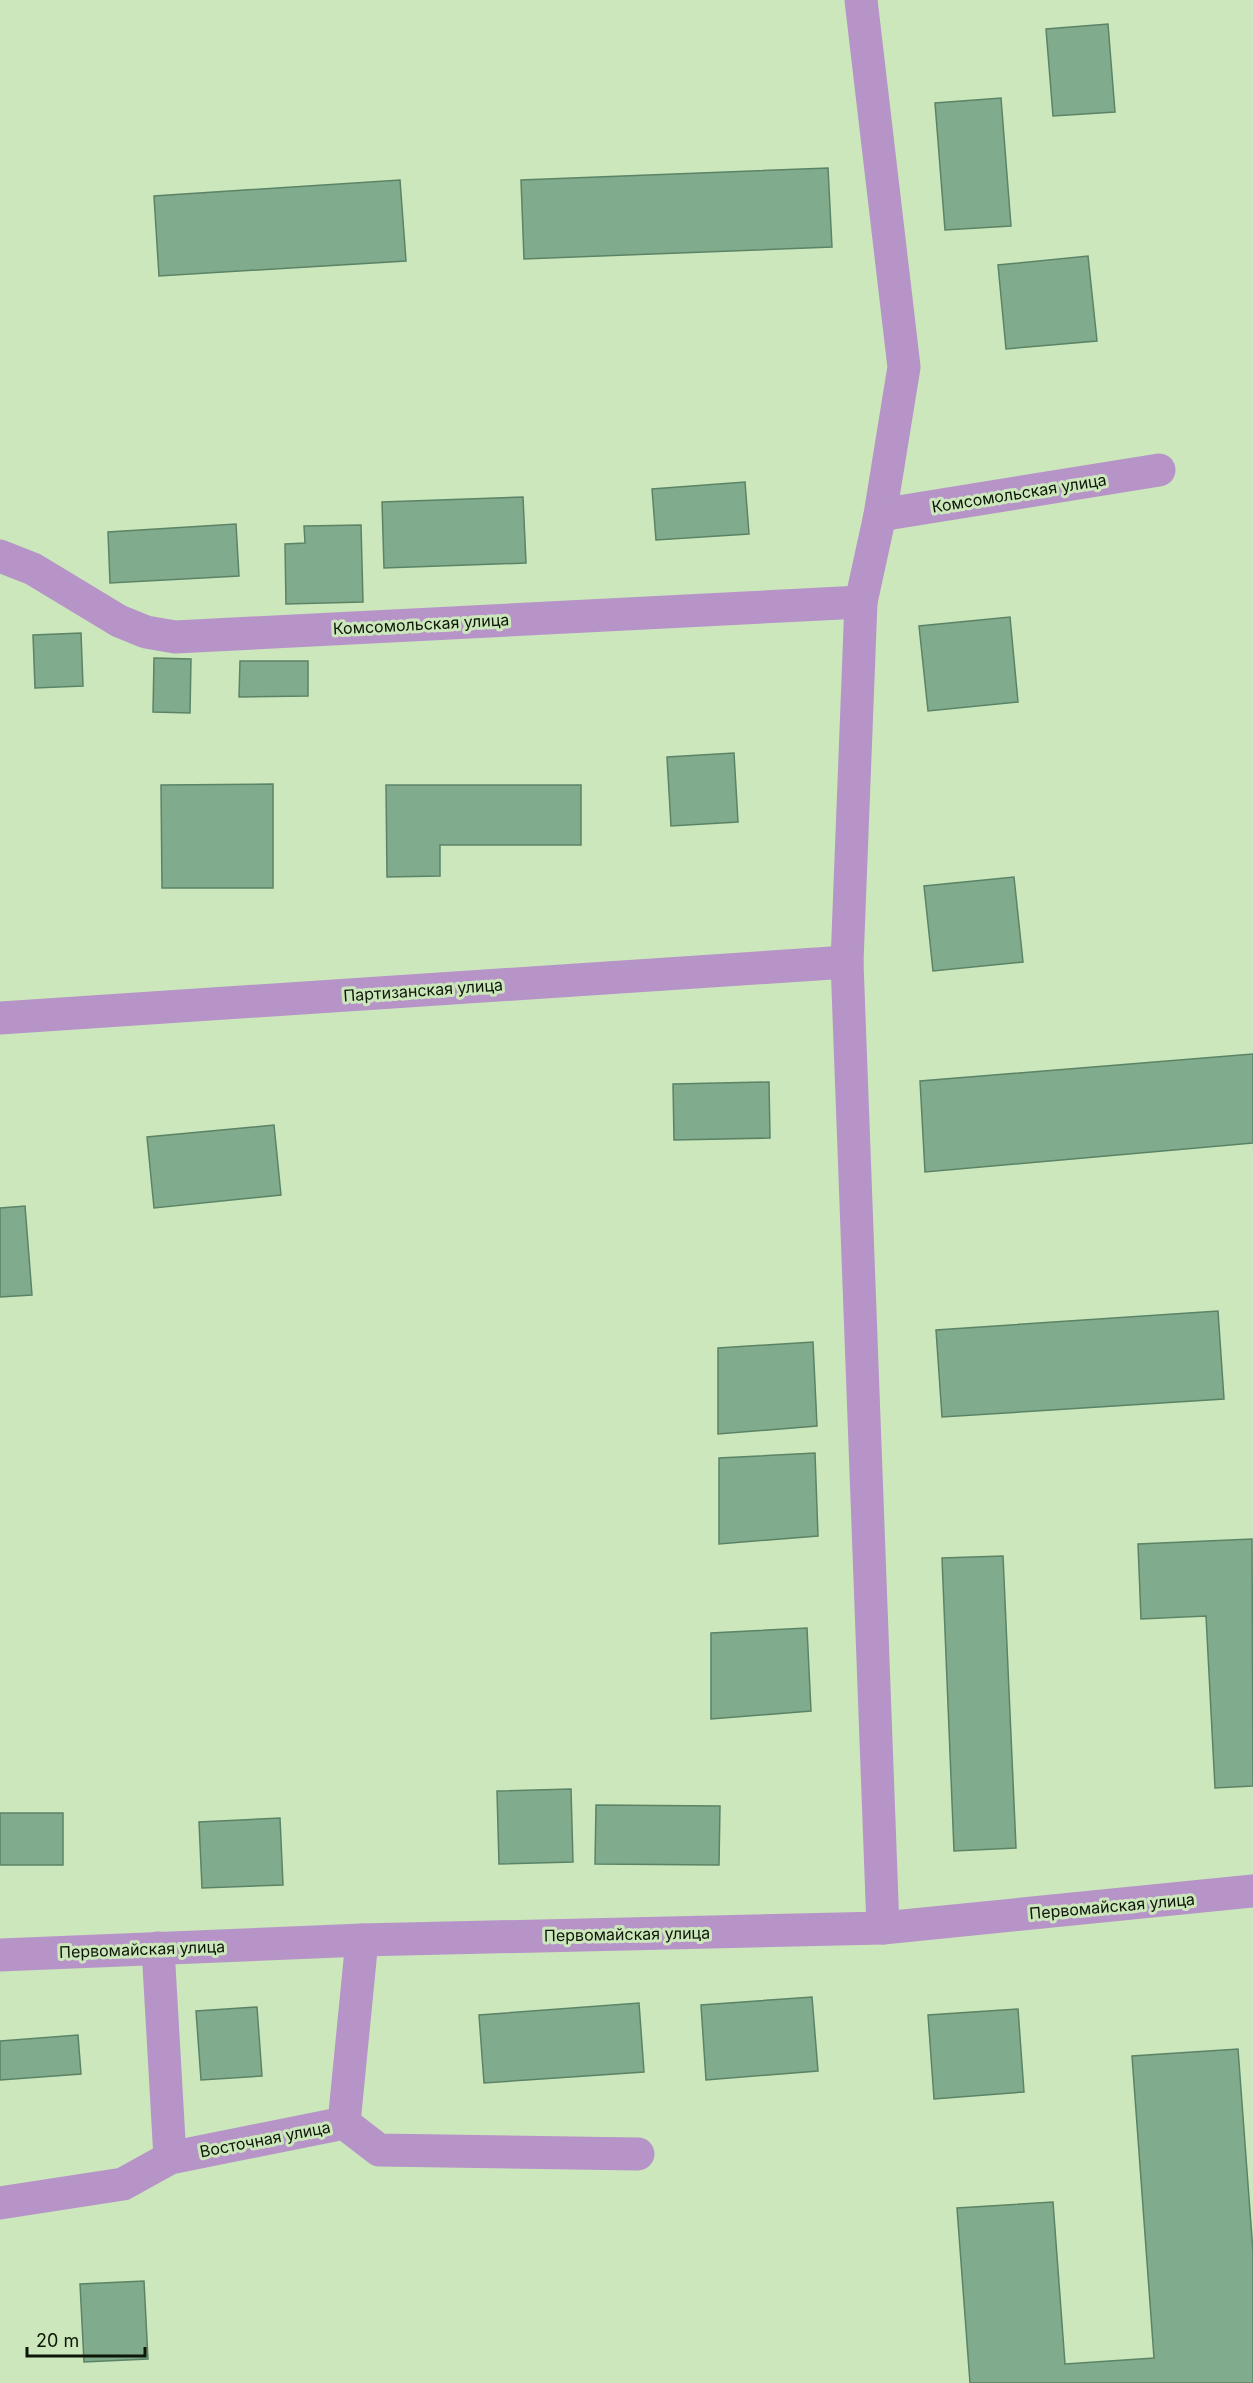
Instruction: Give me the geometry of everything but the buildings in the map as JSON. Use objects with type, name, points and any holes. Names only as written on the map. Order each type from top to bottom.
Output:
[{"type":"street","points":[[861,0],[904,367],[880,515],[861,602],[847,962],[883,1928]]},
{"type":"street","name":"Комсомольская улица","points":[[880,515],[1159,470]]},
{"type":"street","name":"Комсомольская улица","points":[[0,556],[33,569],[119,621],[146,632],[175,637],[861,602]]},
{"type":"street","name":"Партизанская улица","points":[[0,1018],[847,962]]},
{"type":"street","name":"Первомайская улица","points":[[0,1955],[362,1940],[883,1928],[1253,1891]]},
{"type":"street","points":[[344,2123],[362,1940]]},
{"type":"street","points":[[158,1948],[170,2158]]},
{"type":"street","name":"Восточная улица","points":[[0,2203],[123,2184],[170,2158],[344,2123],[379,2150],[638,2154]]}]
